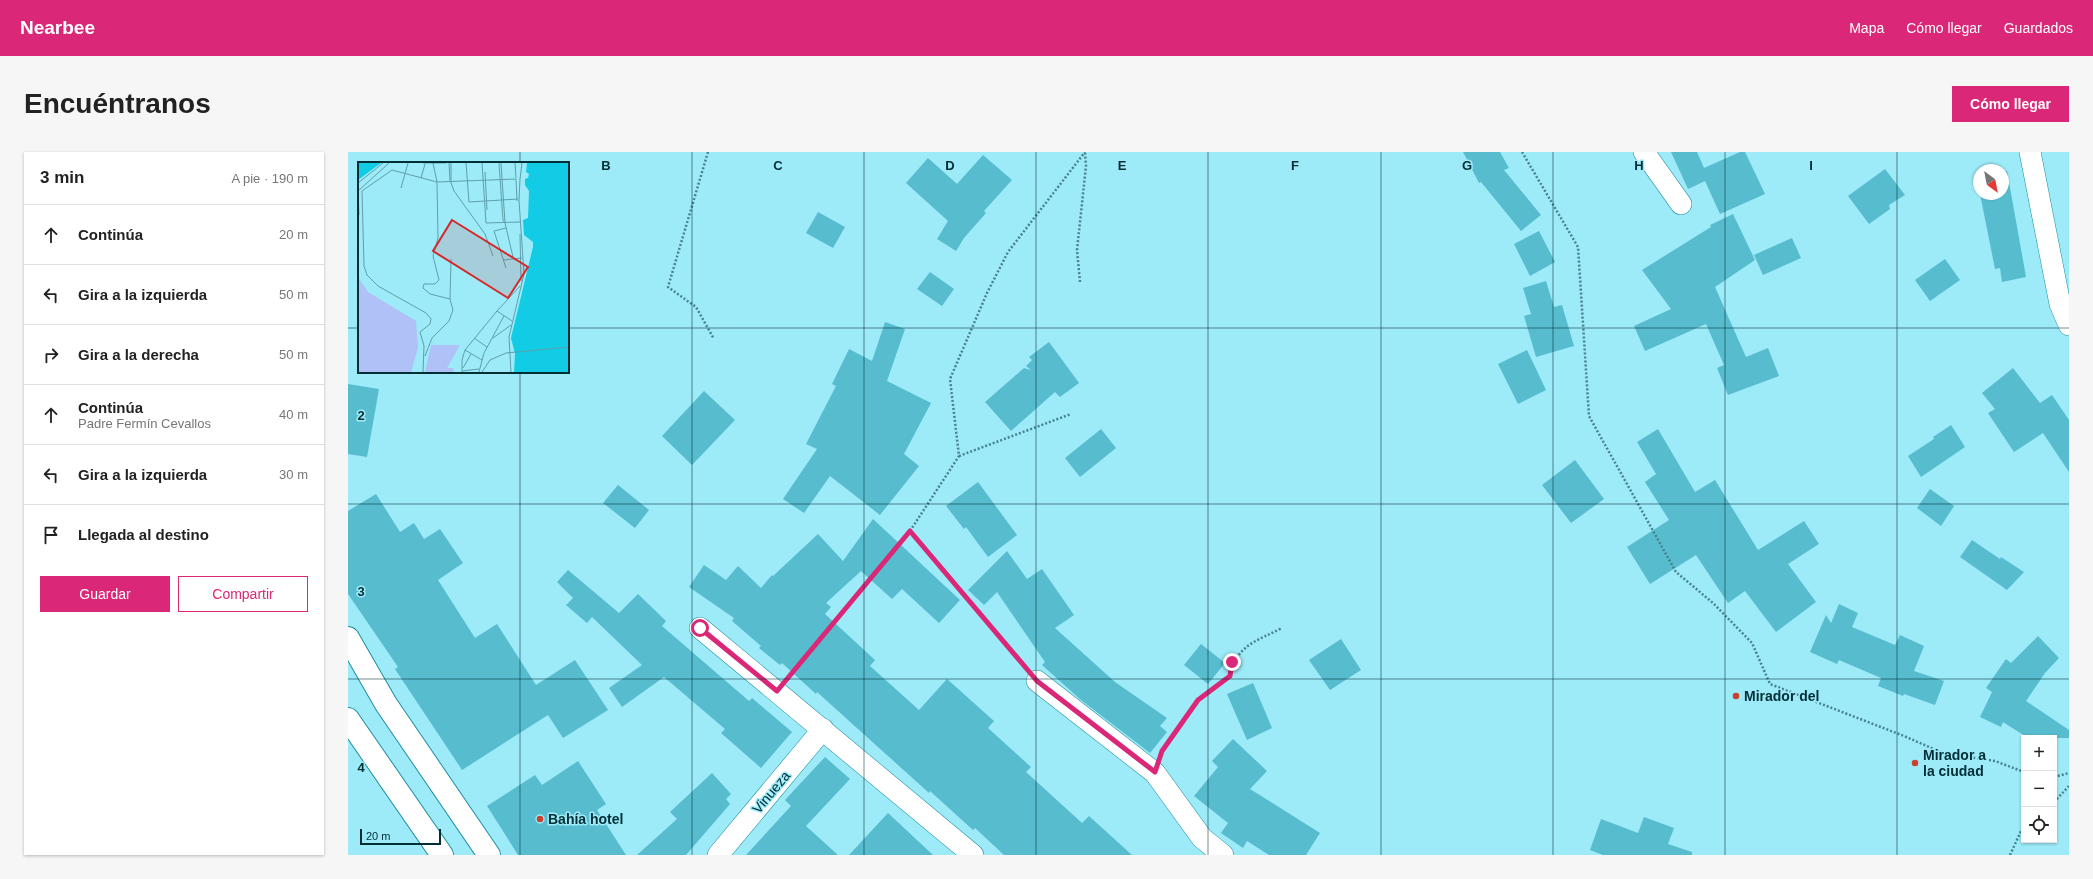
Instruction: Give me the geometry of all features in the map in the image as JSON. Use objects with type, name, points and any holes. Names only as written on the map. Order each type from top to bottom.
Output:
[{"type":"main road","points":[[348,638],[386,704],[489,855]]},
{"type":"main road","points":[[348,719],[442,855]]},
{"type":"street","points":[[1644,152],[1681,204]]},
{"type":"street","points":[[2030,152],[2060,304],[2069,325]]},
{"type":"street","points":[[700,628],[973,855]]},
{"type":"street","points":[[1037,681],[1155,772],[1202,838],[1223,855]]},
{"type":"street","name":"Vinueza","points":[[718,855],[823,729]]},
{"type":"path","points":[[708,152],[668,287],[696,307],[714,339]]},
{"type":"path","points":[[1080,282],[1077,250],[1086,166],[1085,152]]},
{"type":"path","points":[[959,456],[950,379],[987,293],[1008,252],[1085,152]]},
{"type":"path","points":[[1522,152],[1578,248],[1589,416],[1676,572],[1713,603],[1752,643],[1770,684],[1904,736],[1943,753],[1995,761],[2021,771]]},
{"type":"path","points":[[777,691],[910,531],[959,456],[1071,414]]},
{"type":"path","points":[[910,531],[1037,681]]},
{"type":"path","points":[[1155,772],[1162,751],[1198,700],[1230,676],[1232,662],[1247,646],[1282,628]]},
{"type":"path","points":[[2057,776],[2069,773]]},
{"type":"path","points":[[2057,799],[2069,786]]},
{"type":"path","points":[[2010,855],[2021,831]]},
{"type":"building","points":[[1463,152],[1500,152],[1509,168],[1504,170],[1541,215],[1521,231],[1481,182],[1479,183]]},
{"type":"building","points":[[1671,152],[1697,152],[1704,168],[1740,152],[1745,152],[1765,194],[1720,214],[1705,181],[1688,189]]},
{"type":"building","points":[[983,155],[1012,180],[984,211],[986,213],[964,238],[956,251],[937,239],[948,221],[906,183],[928,158],[957,184]]},
{"type":"building","points":[[1885,169],[1905,195],[1889,205],[1890,209],[1869,224],[1848,196]]},
{"type":"building","points":[[2009,182],[2026,277],[2002,282],[2000,268],[1995,269],[1981,200],[2009,200]]},
{"type":"building","points":[[818,212],[845,227],[833,248],[806,233]]},
{"type":"building","points":[[1733,214],[1755,260],[1715,287],[1746,357],[1768,348],[1779,376],[1728,395],[1717,368],[1724,365],[1706,324],[1645,351],[1634,326],[1671,309],[1642,270],[1711,227],[1710,225]]},
{"type":"building","points":[[1539,231],[1555,262],[1530,276],[1514,244]]},
{"type":"building","points":[[1792,238],[1801,258],[1763,275],[1754,255]]},
{"type":"building","points":[[1945,259],[1960,280],[1930,301],[1915,280]]},
{"type":"building","points":[[930,272],[954,289],[942,306],[917,289]]},
{"type":"building","points":[[1546,281],[1554,307],[1562,305],[1574,346],[1536,357],[1524,316],[1531,314],[1523,288]]},
{"type":"building","points":[[885,322],[905,329],[887,381],[931,403],[904,454],[919,466],[880,515],[830,476],[804,513],[783,499],[817,449],[806,444],[836,386],[832,384],[849,349],[872,361]]},
{"type":"building","points":[[1049,342],[1079,383],[1060,397],[1055,392],[1011,431],[985,402],[1024,368],[1031,370],[1026,366],[1032,360],[1029,357]]},
{"type":"building","points":[[1527,350],[1546,390],[1518,404],[1498,364]]},
{"type":"building","points":[[2013,368],[2040,403],[2052,395],[2069,420],[2069,472],[2043,433],[2014,452],[1988,413],[1995,409],[1982,393]]},
{"type":"building","points":[[348,384],[379,389],[367,457],[348,454]]},
{"type":"building","points":[[704,391],[735,420],[692,465],[662,436]]},
{"type":"building","points":[[1951,425],[1965,447],[1921,477],[1908,456],[1934,439],[1933,437]]},
{"type":"building","points":[[1101,429],[1116,448],[1080,477],[1065,458]]},
{"type":"building","points":[[1658,429],[1695,492],[1715,480],[1758,550],[1804,521],[1819,544],[1788,564],[1816,602],[1776,632],[1745,591],[1728,603],[1696,555],[1650,584],[1627,547],[1669,520],[1645,482],[1656,474],[1637,442]]},
{"type":"building","points":[[1575,460],[1604,499],[1571,523],[1542,485]]},
{"type":"building","points":[[978,482],[1017,535],[988,557],[966,527],[964,529],[946,506]]},
{"type":"building","points":[[618,485],[649,510],[635,528],[603,503]]},
{"type":"building","points":[[1930,489],[1954,506],[1941,526],[1917,508]]},
{"type":"building","points":[[376,494],[400,532],[414,523],[424,539],[440,529],[463,563],[438,580],[475,638],[497,624],[536,685],[575,660],[608,710],[563,738],[548,715],[462,770],[395,669],[398,667],[348,594],[348,511]]},
{"type":"building","points":[[873,519],[960,600],[939,623],[902,589],[892,599],[861,571],[826,603],[831,607],[825,614],[875,660],[870,666],[919,710],[947,679],[994,721],[988,728],[1031,767],[1026,772],[1082,823],[1089,816],[1132,855],[1004,855],[975,828],[973,830],[930,791],[929,793],[817,692],[816,694],[782,663],[780,665],[759,648],[761,646],[732,621],[734,618],[689,587],[704,565],[726,580],[738,566],[761,588],[772,575],[773,576],[818,534],[843,561]]},
{"type":"building","points":[[1972,540],[2000,559],[2001,557],[2024,572],[2007,590],[1960,557]]},
{"type":"building","points":[[1007,551],[1027,579],[1042,569],[1074,615],[1055,628],[1115,682],[1167,718],[1160,726],[1167,732],[1150,753],[1081,700],[1042,665],[1045,662],[997,592],[984,605],[968,590]]},
{"type":"building","points":[[568,570],[619,613],[638,594],[666,621],[662,626],[749,701],[752,698],[792,732],[761,768],[721,733],[725,729],[664,677],[622,707],[609,688],[642,665],[592,617],[587,623],[566,605],[573,598],[557,582]]},
{"type":"building","points":[[1839,604],[1858,613],[1852,627],[1895,645],[1900,635],[1924,646],[1914,671],[1944,681],[1935,705],[1904,694],[1903,696],[1878,686],[1881,678],[1839,660],[1837,664],[1810,652],[1826,615],[1831,623]]},
{"type":"building","points":[[2038,636],[2059,658],[2045,673],[2026,701],[2069,730],[2069,738],[2057,738],[2057,735],[2023,735],[2003,722],[2001,727],[1980,717],[1992,692],[1986,688],[2006,659],[2011,663]]},
{"type":"building","points":[[1341,639],[1361,670],[1330,690],[1309,660]]},
{"type":"building","points":[[1201,644],[1225,663],[1208,684],[1184,665]]},
{"type":"building","points":[[1253,683],[1272,728],[1247,740],[1227,694]]},
{"type":"building","points":[[1233,739],[1267,771],[1250,789],[1320,833],[1306,855],[1269,855],[1247,841],[1243,848],[1221,833],[1228,823],[1194,796],[1218,767],[1212,761]]},
{"type":"building","points":[[825,757],[850,779],[806,826],[838,855],[746,855],[791,806],[785,800]]},
{"type":"building","points":[[578,761],[606,804],[597,810],[626,855],[518,855],[487,806],[535,775],[542,785]]},
{"type":"building","points":[[712,773],[731,794],[726,799],[730,804],[686,855],[637,855],[677,819],[670,812]]},
{"type":"building","points":[[888,813],[933,855],[849,855]]},
{"type":"building","points":[[1644,817],[1674,828],[1668,844],[1692,852],[1692,855],[1603,855],[1590,850],[1601,819],[1638,833]]},
{"type":"place","name":"Mirador del","points":[[1736,696]]},
{"type":"place","name":"Mirador a la ciudad","points":[[1915,763]]},
{"type":"place","name":"Bahía hotel","points":[[540,819]]},
{"type":"route","points":[[700,628],[777,691],[910,531],[1037,681],[1155,772],[1162,751],[1198,700],[1214,690],[1230,676],[1232,662]]}]
